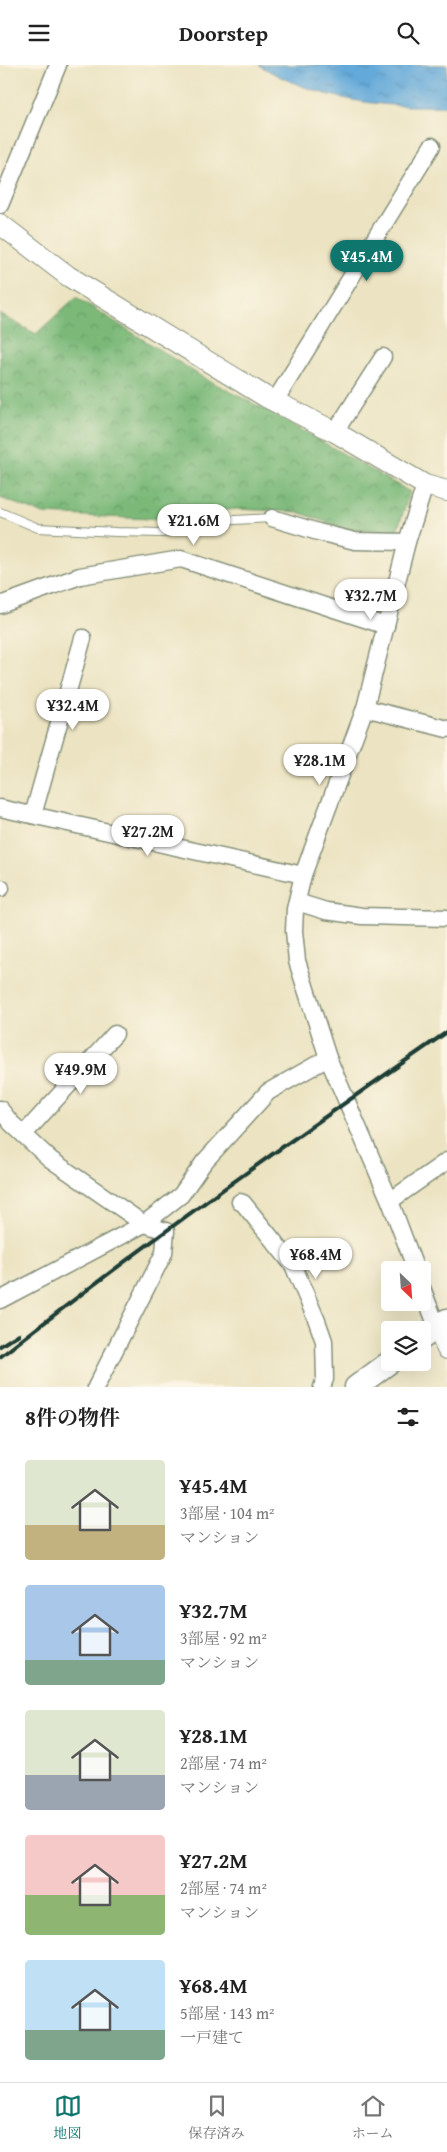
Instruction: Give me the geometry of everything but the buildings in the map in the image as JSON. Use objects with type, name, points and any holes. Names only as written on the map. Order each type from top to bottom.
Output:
[{"type":"main road","points":[[356,1387],[381,1369]]},
{"type":"street","points":[[0,205],[58,65]]},
{"type":"street","points":[[275,401],[432,146]]},
{"type":"street","points":[[0,224],[68,276],[275,401],[335,432],[425,485],[447,491]]},
{"type":"street","points":[[335,432],[383,357]]},
{"type":"street","points":[[413,1261],[390,1201],[328,1058],[297,961],[294,931],[297,902],[304,875],[365,709],[408,542],[425,485]]},
{"type":"street","points":[[272,518],[355,541],[408,542]]},
{"type":"street","points":[[0,605],[80,575],[181,559],[386,626]]},
{"type":"street","points":[[33,815],[83,638]]},
{"type":"street","points":[[365,709],[447,729]]},
{"type":"street","points":[[0,808],[304,875]]},
{"type":"street","points":[[297,902],[326,911],[362,916],[447,918]]},
{"type":"street","points":[[24,1135],[116,1033]]},
{"type":"street","points":[[0,1300],[144,1224],[181,1195],[204,1162],[268,1092],[328,1058]]},
{"type":"street","points":[[0,1109],[50,1159],[144,1224],[166,1231],[164,1253],[96,1387]]},
{"type":"street","points":[[390,1201],[447,1161]]},
{"type":"street","points":[[240,1201],[293,1265],[324,1341],[325,1379],[322,1387]]},
{"type":"street","points":[[430,1311],[436,1329],[447,1349]]},
{"type":"lane","points":[[0,512],[38,528],[116,532],[162,533],[216,521],[272,518]]},
{"type":"green space","points":[[76,297],[204,378],[272,413],[410,492],[397,531],[345,529],[298,512],[236,509],[151,519],[44,514],[0,498],[0,408],[2,401],[0,400],[0,314],[36,334]]},
{"type":"water","points":[[259,65],[447,65],[447,106],[374,103],[326,94],[281,77]]},
{"type":"railway","points":[[0,1357],[221,1191],[447,1032]]},
{"type":"railway","points":[[0,1346],[19,1334]]}]
